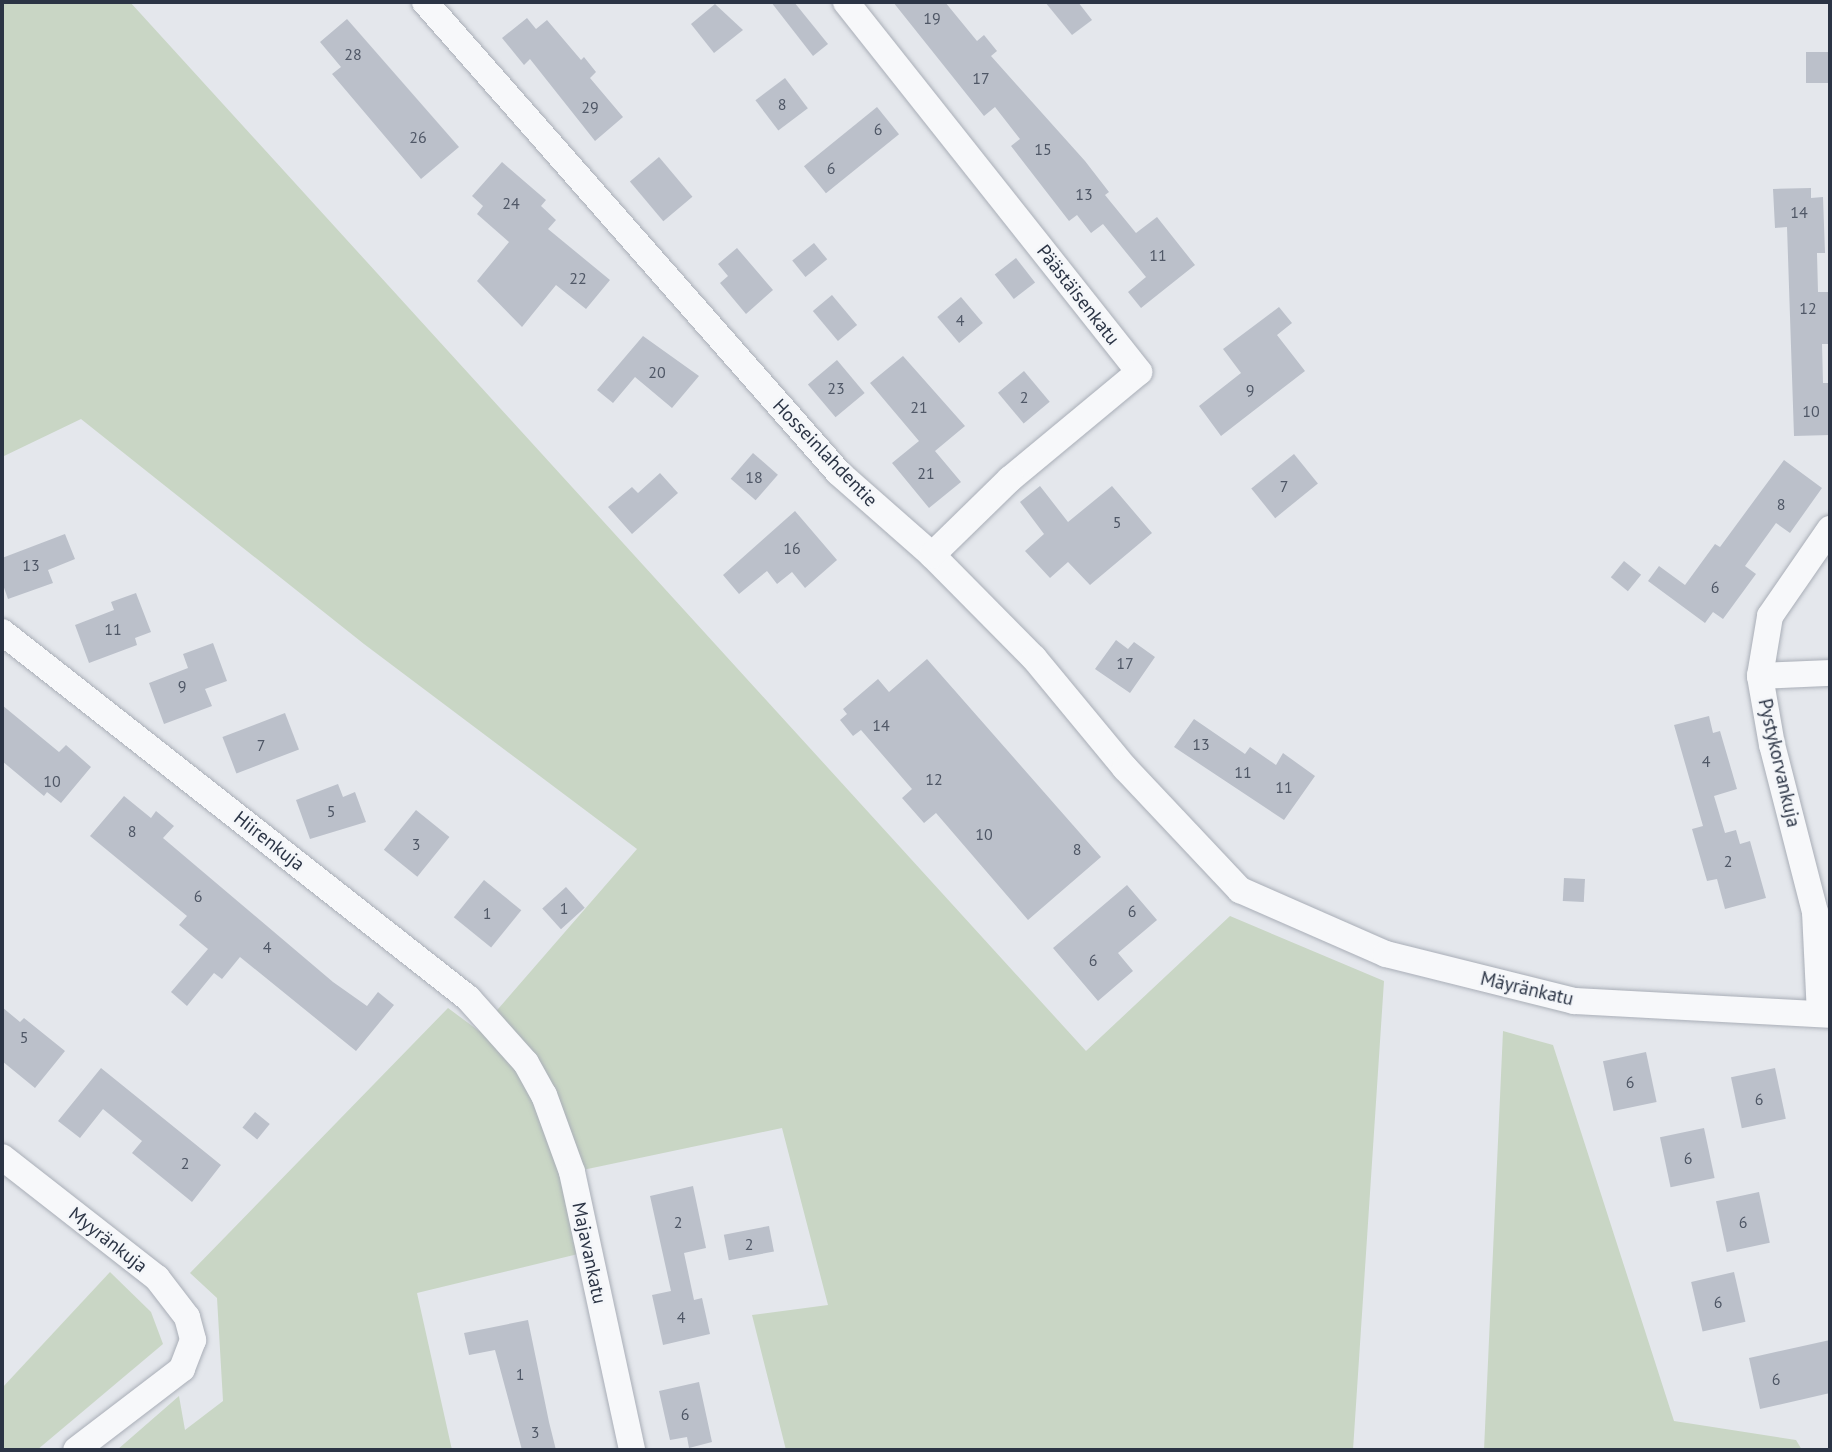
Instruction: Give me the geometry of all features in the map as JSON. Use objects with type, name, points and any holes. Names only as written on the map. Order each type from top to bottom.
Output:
[{"type":"street","name":"Hosseinlahdentie","points":[[425,2],[839,473],[932,555],[1034,658],[1125,768],[1240,890]]},
{"type":"street","name":"Päästäisenkatu","points":[[846,2],[1139,372],[1010,479],[932,555]]},
{"type":"street","name":"Pystykorvankuja","points":[[1825,1014],[1815,912],[1772,745],[1760,676],[1770,616],[1830,529]]},
{"type":"street","name":"Hiirenkuja","points":[[2,632],[468,998],[526,1063]]},
{"type":"street","points":[[1760,676],[1830,673]]},
{"type":"street","name":"Mäyränkatu","points":[[1240,890],[1386,954],[1574,1001],[1825,1014]]},
{"type":"street","name":"Majavankatu","points":[[526,1063],[544,1095],[572,1172],[632,1450]]},
{"type":"street","name":"Myyränkuja","points":[[2,1157],[157,1278],[187,1317],[193,1340],[182,1369],[76,1450]]},
{"type":"green space","points":[[2,2],[130,2],[1086,1051],[1230,916],[1384,981],[1353,1450],[786,1450],[752,1315],[828,1305],[782,1128],[559,1175],[578,1254],[417,1293],[452,1450],[117,1450],[179,1396],[185,1430],[223,1401],[217,1298],[190,1273],[448,1008],[479,1031],[637,849],[364,644],[81,419],[2,457]]},
{"type":"green space","points":[[1503,1031],[1553,1045],[1674,1421],[1796,1440],[1802,1450],[1484,1450]]},
{"type":"green space","points":[[110,1272],[151,1312],[163,1344],[37,1450],[2,1450],[2,1388]]},
{"type":"building","points":[[771,2],[794,2],[828,44],[813,56]]},
{"type":"building","points":[[893,2],[945,2],[977,41],[984,35],[997,51],[991,56],[1085,161],[1109,192],[1105,195],[1136,233],[1157,217],[1195,265],[1141,308],[1128,292],[1146,277],[1103,224],[1091,233],[1077,215],[1069,221],[1011,146],[1020,139],[995,107],[984,116]]},
{"type":"building","points":[[1045,2],[1078,2],[1092,20],[1072,35]]},
{"type":"building","points":[[715,4],[743,30],[714,53],[691,24]]},
{"type":"building","points":[[527,18],[536,29],[547,20],[581,60],[584,57],[596,72],[590,78],[623,117],[595,141],[530,59],[524,65],[502,38]]},
{"type":"building","points":[[347,19],[459,147],[421,179],[332,74],[341,67],[320,42]]},
{"type":"building","points":[[1806,52],[1830,52],[1830,83],[1806,83]]},
{"type":"building","points":[[785,78],[808,108],[778,131],[755,100]]},
{"type":"building","points":[[877,107],[899,134],[826,193],[804,166]]},
{"type":"building","points":[[659,157],[692,197],[663,221],[630,181]]},
{"type":"building","points":[[502,162],[546,200],[541,206],[556,220],[548,229],[610,280],[586,309],[556,285],[522,327],[477,281],[509,242],[477,214],[483,206],[472,196]]},
{"type":"building","points":[[1811,188],[1811,198],[1823,197],[1825,253],[1817,253],[1818,292],[1829,292],[1830,344],[1822,344],[1823,383],[1830,383],[1830,435],[1794,436],[1787,227],[1775,228],[1773,189]]},
{"type":"building","points":[[814,243],[827,259],[805,277],[792,261]]},
{"type":"building","points":[[737,248],[773,290],[746,314],[720,283],[728,276],[718,264]]},
{"type":"building","points":[[1016,258],[1035,282],[1014,299],[995,275]]},
{"type":"building","points":[[832,295],[857,325],[838,341],[813,311]]},
{"type":"building","points":[[961,297],[983,323],[959,343],[937,317]]},
{"type":"building","points":[[1279,307],[1292,323],[1277,335],[1305,371],[1221,436],[1199,406],[1241,373],[1223,349]]},
{"type":"building","points":[[643,336],[699,376],[672,408],[635,377],[613,403],[597,390]]},
{"type":"building","points":[[903,356],[965,426],[935,451],[961,482],[929,508],[892,463],[919,441],[870,383]]},
{"type":"building","points":[[837,360],[865,393],[836,417],[808,384]]},
{"type":"building","points":[[1024,371],[1050,402],[1024,423],[998,393]]},
{"type":"building","points":[[753,453],[778,475],[756,500],[731,479]]},
{"type":"building","points":[[1294,454],[1318,484],[1275,518],[1251,489]]},
{"type":"building","points":[[1784,460],[1822,488],[1790,533],[1776,523],[1745,566],[1756,574],[1723,619],[1713,612],[1705,623],[1648,581],[1659,566],[1685,585],[1715,544],[1720,547]]},
{"type":"building","points":[[660,473],[678,493],[632,534],[608,507],[632,487],[638,493]]},
{"type":"building","points":[[1040,486],[1068,522],[1112,486],[1152,533],[1090,585],[1068,562],[1050,578],[1025,551],[1044,534],[1020,502]]},
{"type":"building","points":[[795,511],[837,560],[805,588],[792,572],[777,584],[767,571],[739,594],[723,575]]},
{"type":"building","points":[[65,534],[75,559],[48,570],[53,583],[8,599],[2,582],[2,558]]},
{"type":"building","points":[[1624,561],[1641,575],[1628,591],[1611,577]]},
{"type":"building","points":[[136,593],[151,632],[135,638],[137,645],[89,663],[75,625],[114,610],[111,602]]},
{"type":"building","points":[[1116,640],[1128,649],[1134,642],[1155,657],[1130,693],[1095,669]]},
{"type":"building","points":[[213,643],[227,681],[205,689],[212,706],[164,724],[149,683],[188,668],[183,654]]},
{"type":"building","points":[[927,659],[1101,857],[1028,920],[936,813],[924,823],[902,798],[912,789],[861,730],[853,736],[840,720],[847,714],[843,709],[878,679],[889,692]]},
{"type":"building","points":[[2,705],[59,752],[66,745],[91,767],[61,803],[47,792],[44,796],[2,761]]},
{"type":"building","points":[[285,713],[299,749],[236,773],[222,737]]},
{"type":"building","points":[[1709,716],[1713,733],[1720,731],[1737,789],[1714,796],[1725,833],[1736,830],[1740,844],[1750,841],[1766,898],[1725,909],[1717,879],[1707,881],[1692,829],[1703,826],[1674,725]]},
{"type":"building","points":[[1194,719],[1245,754],[1250,747],[1276,765],[1283,753],[1315,776],[1284,820],[1174,747]]},
{"type":"building","points":[[338,784],[343,797],[355,792],[366,822],[310,839],[296,800]]},
{"type":"building","points":[[124,796],[151,818],[156,811],[174,826],[163,838],[333,982],[367,1006],[378,992],[394,1005],[356,1051],[240,957],[222,979],[214,973],[187,1006],[171,992],[208,949],[179,925],[187,916],[90,836]]},
{"type":"building","points":[[416,810],[449,837],[417,877],[384,850]]},
{"type":"building","points":[[1564,878],[1585,879],[1584,902],[1563,901]]},
{"type":"building","points":[[484,880],[521,910],[491,948],[454,917]]},
{"type":"building","points":[[1127,885],[1157,920],[1118,953],[1133,971],[1098,1001],[1053,948]]},
{"type":"building","points":[[566,887],[585,908],[561,929],[542,908]]},
{"type":"building","points":[[2,1007],[20,1022],[24,1018],[65,1051],[35,1088],[2,1061]]},
{"type":"building","points":[[1646,1052],[1657,1102],[1614,1111],[1603,1061]]},
{"type":"building","points":[[101,1068],[221,1165],[192,1202],[132,1153],[142,1141],[103,1109],[80,1138],[58,1121]]},
{"type":"building","points":[[1775,1068],[1786,1119],[1742,1128],[1731,1077]]},
{"type":"building","points":[[255,1112],[270,1124],[257,1140],[242,1128]]},
{"type":"building","points":[[1704,1128],[1715,1178],[1671,1187],[1660,1137]]},
{"type":"building","points":[[693,1186],[706,1248],[684,1253],[694,1300],[702,1298],[710,1334],[663,1345],[652,1295],[671,1291],[650,1196]]},
{"type":"building","points":[[1759,1192],[1770,1243],[1727,1252],[1716,1201]]},
{"type":"building","points":[[769,1226],[774,1252],[729,1260],[724,1235]]},
{"type":"building","points":[[1734,1272],[1745,1322],[1703,1332],[1691,1282]]},
{"type":"building","points":[[528,1320],[556,1450],[522,1450],[495,1350],[469,1355],[464,1333]]},
{"type":"building","points":[[1830,1340],[1830,1393],[1760,1409],[1749,1358]]},
{"type":"building","points":[[699,1382],[712,1442],[689,1448],[687,1437],[670,1440],[659,1391]]}]
